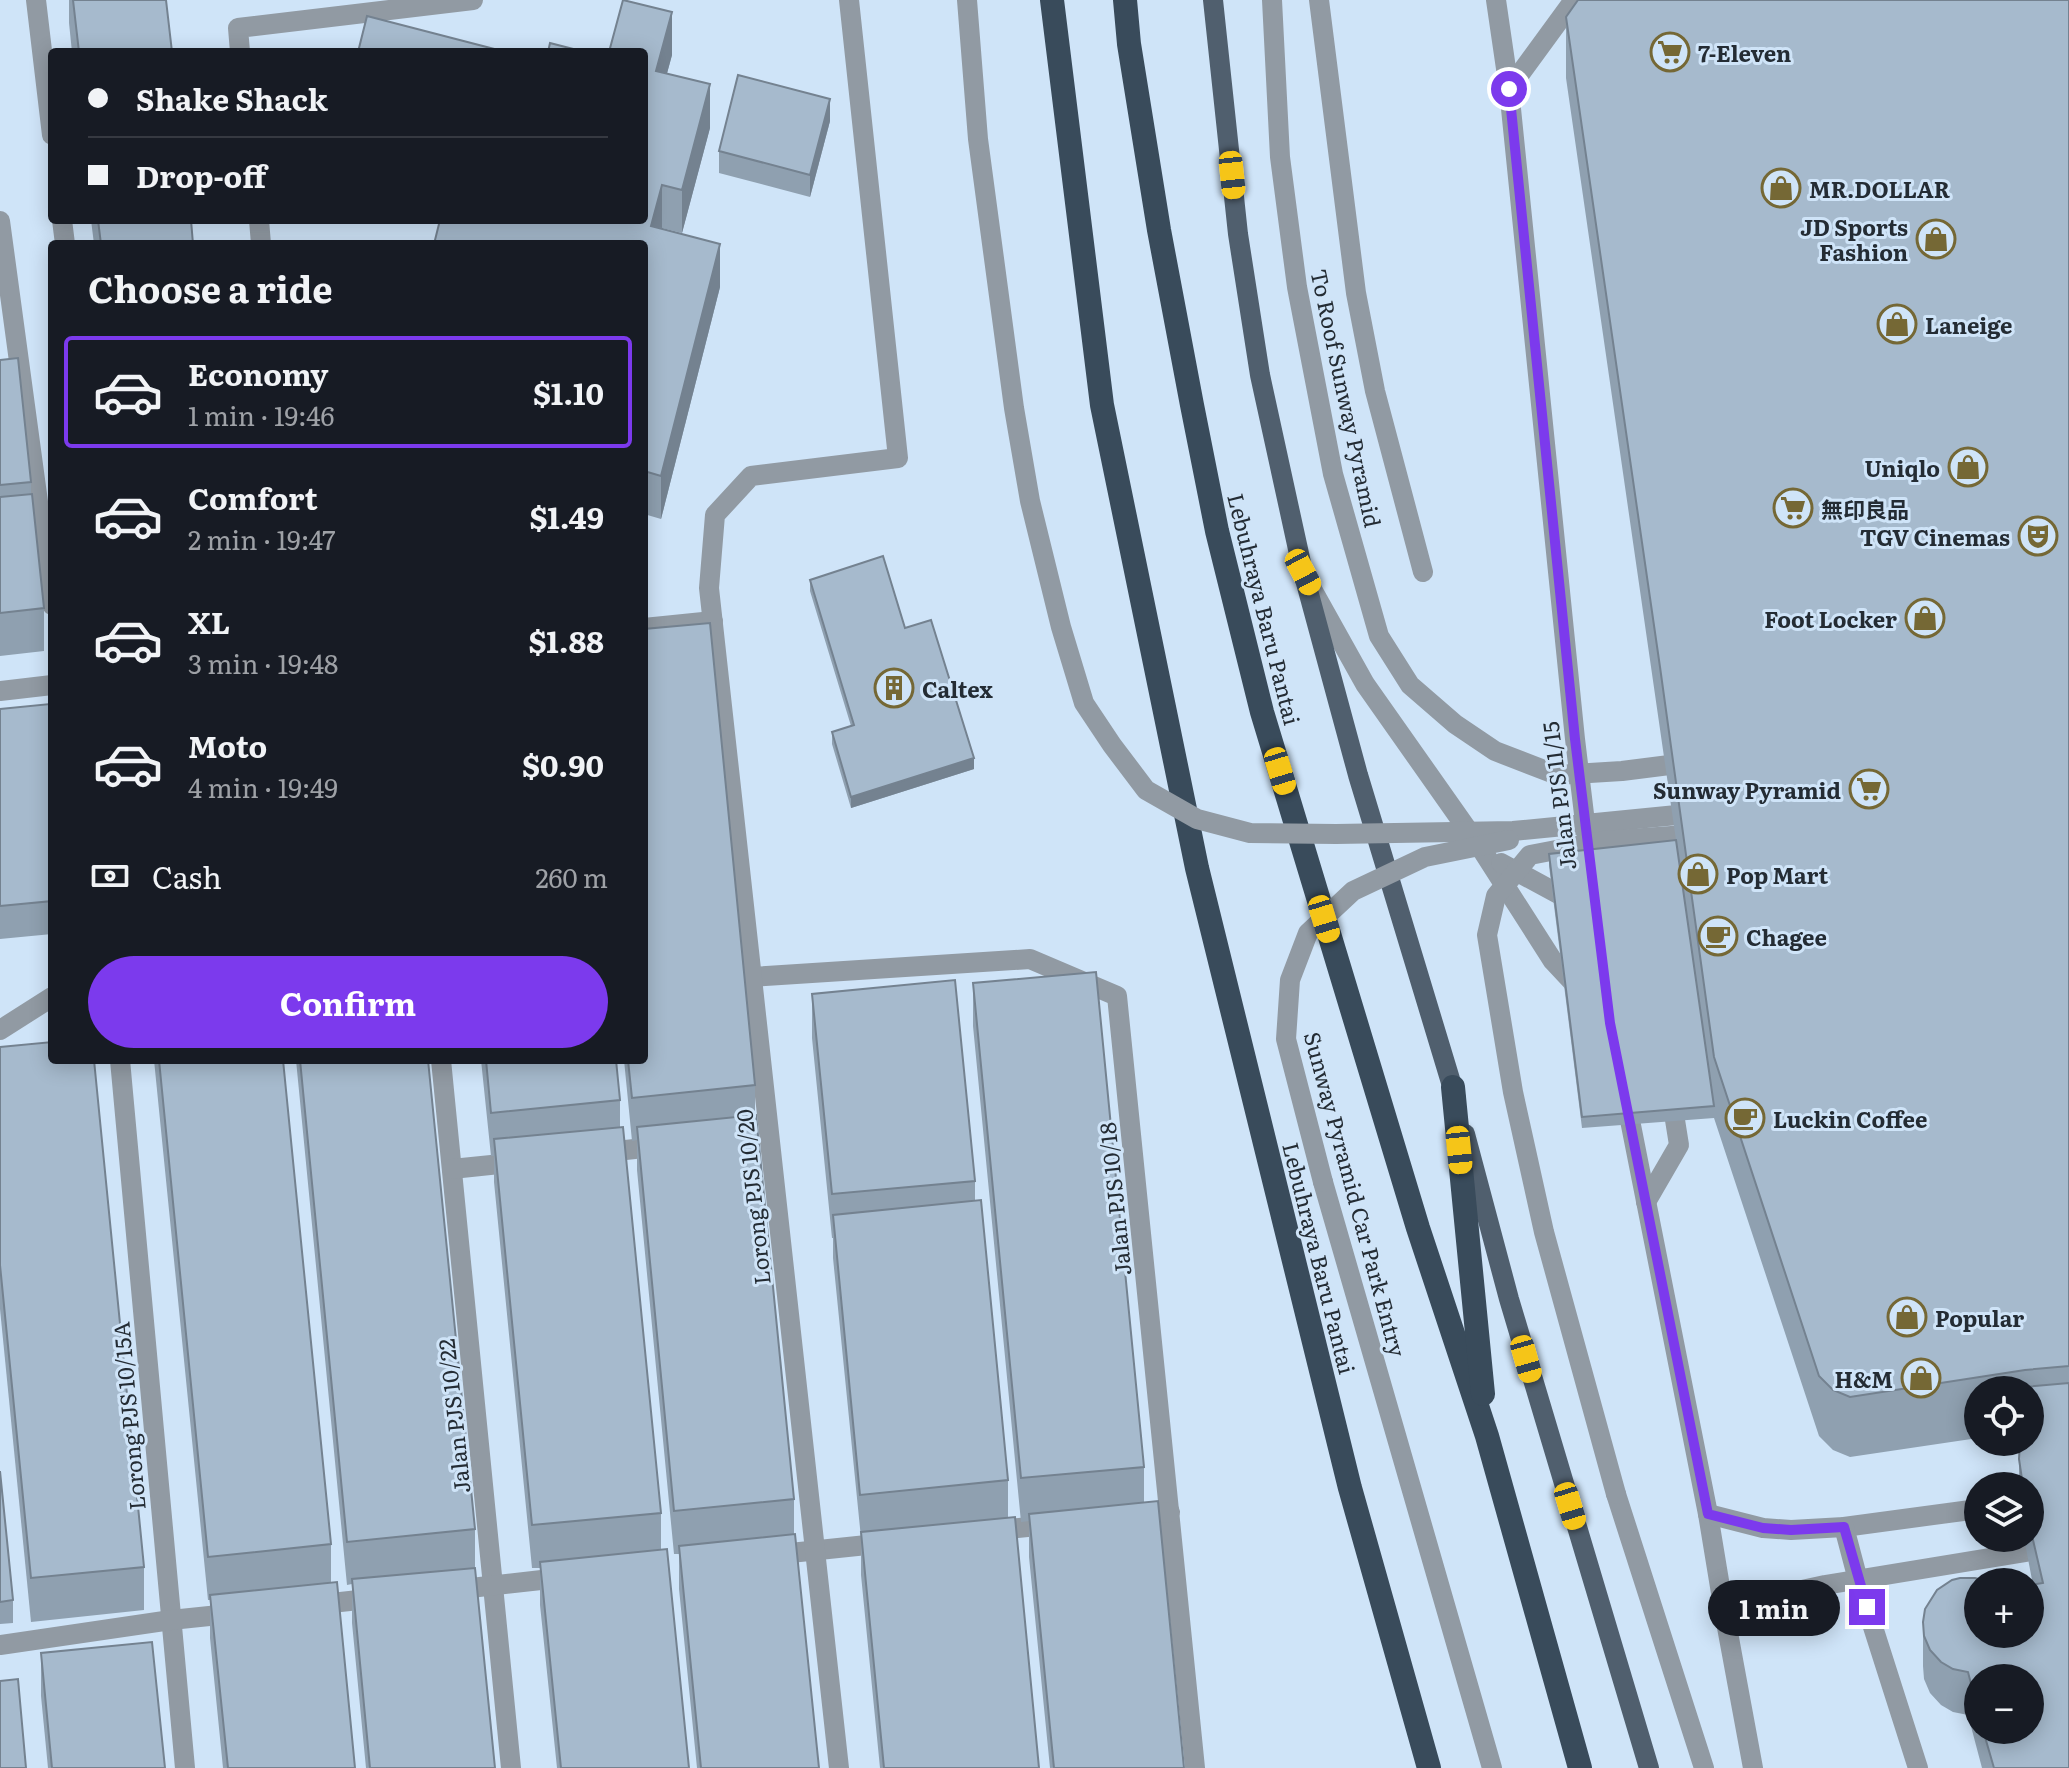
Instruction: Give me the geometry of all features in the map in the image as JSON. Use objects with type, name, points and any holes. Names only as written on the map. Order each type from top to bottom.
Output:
[{"type":"highway","name":"Lebuhraya Baru Pantai","points":[[1052,0],[1102,405],[1197,868],[1350,1488],[1429,1768]]},
{"type":"highway","name":"Lebuhraya Baru Pantai","points":[[1125,0],[1129,44],[1175,317],[1217,531],[1258,697],[1418,1228],[1487,1436],[1580,1768]]},
{"type":"highway","points":[[1453,1087],[1487,1436]]},
{"type":"main road","points":[[1213,0],[1238,234],[1260,375],[1303,572],[1358,775],[1453,1087],[1517,1329],[1649,1768]]},
{"type":"street","points":[[36,0],[48,101]]},
{"type":"street","points":[[240,48],[238,28],[473,0]]},
{"type":"street","name":"Lorong PJS 10/20","points":[[839,1768],[815,1550],[761,1135],[752,977],[709,588],[715,515],[751,476],[898,458],[849,0]]},
{"type":"street","name":"Sunway Pyramid Car Park Entry","points":[[967,0],[978,139],[1014,408],[1030,501],[1061,627],[1084,703],[1146,790],[1197,819],[1250,833],[1513,831],[1707,806],[1425,857],[1353,891],[1308,933],[1290,980],[1286,1039],[1323,1182],[1492,1768]]},
{"type":"street","name":"To Roof Sunway Pyramid","points":[[1272,0],[1280,157],[1297,287],[1333,474],[1379,636],[1410,685],[1455,724],[1495,751],[1557,775],[1716,760]]},
{"type":"street","points":[[1319,0],[1356,293],[1375,391],[1423,572]]},
{"type":"street","name":"Jalan PJS 11/15","points":[[1496,0],[1509,89],[1590,870]]},
{"type":"street","points":[[1509,89],[1574,0]]},
{"type":"street","points":[[0,221],[9,350],[48,581]]},
{"type":"street","points":[[1303,572],[1365,684],[1484,853],[1553,961],[1591,1003]]},
{"type":"street","points":[[648,628],[713,621]]},
{"type":"street","points":[[0,691],[48,685]]},
{"type":"street","points":[[1704,1768],[1616,1494],[1537,1201],[1513,1092],[1487,935],[1496,896],[1530,855],[1603,841],[1726,832]]},
{"type":"street","points":[[1484,853],[1596,914]]},
{"type":"street","name":"Jalan PJS 10/18","points":[[752,977],[1030,959],[1117,996],[1195,1768]]},
{"type":"street","points":[[0,1030],[48,1000]]},
{"type":"street","name":"Lorong PJS 10/15A","points":[[120,1064],[185,1768]]},
{"type":"street","name":"Jalan PJS 10/22","points":[[441,1064],[511,1768]]},
{"type":"street","points":[[1646,1202],[1679,1145],[1668,1070]]},
{"type":"street","points":[[1622,1083],[1708,1514],[1753,1768]]},
{"type":"street","points":[[579,1155],[674,1145]]},
{"type":"street","points":[[452,1169],[531,1160]]},
{"type":"street","points":[[1708,1514],[1763,1528],[1791,1530],[1844,1527],[1964,1511]]},
{"type":"street","points":[[1108,1518],[1170,1512]]},
{"type":"street","points":[[969,1533],[1077,1522]]},
{"type":"street","points":[[1844,1527],[1918,1768]]},
{"type":"street","points":[[754,1557],[908,1540]]},
{"type":"street","points":[[1724,1611],[1752,1601],[1858,1580],[2026,1552]]},
{"type":"street","points":[[432,1592],[585,1576]]},
{"type":"street","points":[[294,1607],[401,1596]]},
{"type":"street","points":[[0,1645],[263,1610]]},
{"type":"building","points":[[73,0],[166,0],[172,48],[79,48]]},
{"type":"building","points":[[623,0],[672,12],[656,71],[710,84],[682,190],[662,185],[651,226],[720,244],[661,476],[648,472],[648,240],[435,240],[439,224],[648,224],[648,48],[610,48]]},
{"type":"building","name":"Sunway Pyramid","points":[[1578,0],[2069,0],[2069,1366],[1964,1376],[1964,1379],[1850,1397],[1833,1390],[1819,1376],[1714,1057],[1566,17]]},
{"type":"building","points":[[367,16],[491,48],[359,48]]},
{"type":"building","points":[[550,43],[569,48],[549,48]]},
{"type":"building","points":[[738,75],[830,99],[810,175],[719,151]]},
{"type":"building","points":[[98,224],[191,224],[193,240],[100,240]]},
{"type":"building","points":[[18,358],[31,482],[0,485],[0,360]]},
{"type":"building","points":[[32,494],[44,608],[0,613],[0,497]]},
{"type":"building","name":"Caltex","points":[[883,556],[905,628],[931,620],[974,758],[851,797],[832,732],[854,725],[810,580]]},
{"type":"building","points":[[710,623],[755,1085],[632,1098],[628,1064],[648,1064],[648,629]]},
{"type":"building","points":[[48,704],[48,901],[0,906],[0,709]]},
{"type":"building","points":[[1676,840],[1714,1106],[1582,1117],[1549,854]]},
{"type":"building","points":[[1096,972],[1144,1467],[1021,1478],[973,983]]},
{"type":"building","points":[[955,980],[975,1181],[832,1194],[812,994]]},
{"type":"building","points":[[48,1042],[48,1064],[94,1064],[144,1567],[31,1578],[0,1265],[0,1047]]},
{"type":"building","points":[[159,1064],[283,1064],[331,1544],[208,1557]]},
{"type":"building","points":[[300,1064],[428,1064],[475,1529],[347,1542]]},
{"type":"building","points":[[486,1064],[616,1064],[620,1100],[491,1113]]},
{"type":"building","points":[[756,1115],[794,1499],[674,1511],[637,1127]]},
{"type":"building","points":[[623,1127],[661,1513],[532,1525],[494,1139]]},
{"type":"building","points":[[981,1200],[1008,1480],[860,1495],[833,1215]]},
{"type":"building","points":[[2069,1383],[2069,1768],[1994,1768],[1987,1744],[2044,1744],[2044,1664],[1964,1664],[1964,1671],[1953,1669],[1930,1650],[1924,1636],[1923,1622],[1925,1609],[1937,1590],[1952,1580],[1964,1578],[1964,1648],[2044,1648],[2044,1568],[2040,1568],[2036,1552],[2044,1552],[2044,1472],[2021,1472],[2019,1459],[2019,1456],[2044,1456],[2044,1385]]},
{"type":"building","points":[[0,1471],[13,1600],[0,1602]]},
{"type":"building","points":[[1158,1501],[1184,1768],[1054,1768],[1029,1514]]},
{"type":"building","points":[[1015,1517],[1039,1768],[884,1768],[861,1532]]},
{"type":"building","points":[[795,1534],[819,1768],[701,1768],[679,1546]]},
{"type":"building","points":[[667,1549],[689,1768],[561,1768],[540,1562]]},
{"type":"building","points":[[475,1568],[495,1768],[370,1768],[352,1579]]},
{"type":"building","points":[[337,1582],[355,1768],[228,1768],[210,1595]]},
{"type":"building","points":[[152,1642],[165,1768],[52,1768],[41,1653]]},
{"type":"building","points":[[18,1679],[26,1768],[0,1768],[0,1681]]},
{"type":"place","name":"7-Eleven","points":[[1670,52]]},
{"type":"place","name":"MR.DOLLAR","points":[[1781,188]]},
{"type":"place","name":"JD Sports Fashion","points":[[1936,239]]},
{"type":"place","name":"Laneige","points":[[1897,324]]},
{"type":"place","name":"Uniqlo","points":[[1968,467]]},
{"type":"place","name":"無印良品","points":[[1793,508]]},
{"type":"place","name":"TGV Cinemas","points":[[2038,536]]},
{"type":"place","name":"Foot Locker","points":[[1925,618]]},
{"type":"place","name":"Caltex","points":[[894,688]]},
{"type":"place","name":"Sunway Pyramid","points":[[1869,789]]},
{"type":"place","name":"Pop Mart","points":[[1698,874]]},
{"type":"place","name":"Chagee","points":[[1718,936]]},
{"type":"place","name":"Luckin Coffee","points":[[1745,1118]]},
{"type":"place","name":"Popular","points":[[1907,1317]]},
{"type":"place","name":"H&M","points":[[1921,1378]]},
{"type":"route","points":[[1509,89],[1575,739],[1610,1023],[1708,1514],[1763,1528],[1844,1527],[1867,1607]]}]
